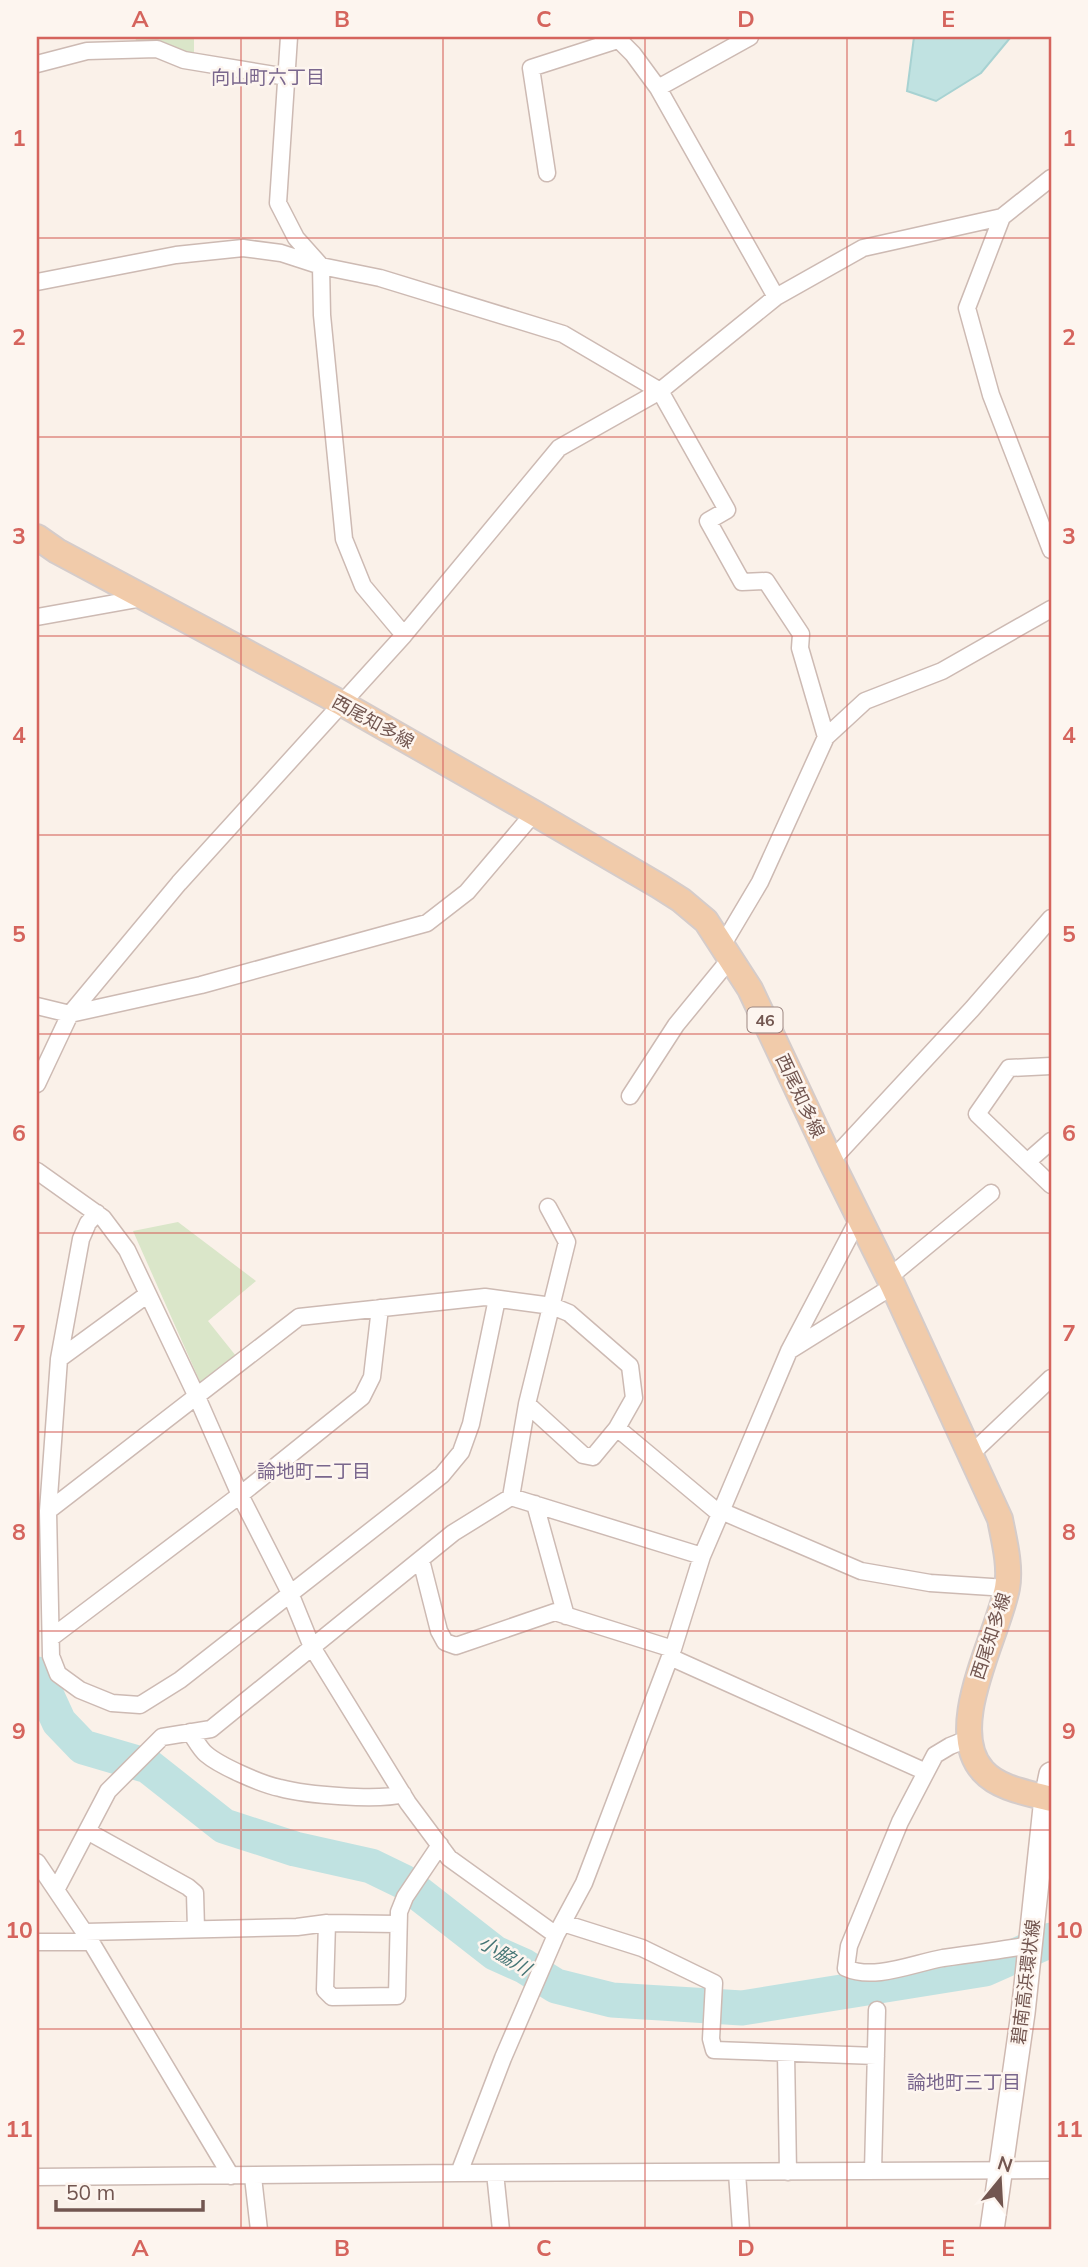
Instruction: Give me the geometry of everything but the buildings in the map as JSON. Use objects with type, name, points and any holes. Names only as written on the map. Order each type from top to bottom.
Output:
[{"type":"main road","name":"西尾知多線","points":[[37,537],[57,551],[143,598],[343,704],[534,813],[681,900],[706,921],[750,989],[891,1282],[1000,1519],[1006,1548],[1007,1588],[998,1626],[973,1691],[970,1738],[972,1754],[983,1772],[1000,1784],[1049,1790]]},
{"type":"main road","name":"碧南高浜環状線","points":[[992,2230],[1023,2013],[1049,1790]]},
{"type":"street","points":[[289,37],[278,203],[296,238],[321,267],[322,315],[344,540],[363,586],[404,635]]},
{"type":"street","points":[[658,88],[750,37]]},
{"type":"street","points":[[547,173],[531,68],[617,38],[633,54],[658,88],[776,297]]},
{"type":"street","points":[[37,64],[87,51],[157,49],[184,60],[287,77]]},
{"type":"street","points":[[37,1084],[70,1014],[179,883],[404,635],[559,447],[660,391],[776,297],[863,248],[1002,217],[1051,178]]},
{"type":"street","points":[[1002,217],[967,308],[991,395],[1045,521],[1051,550]]},
{"type":"street","points":[[37,282],[176,255],[243,248],[281,253],[321,267],[380,278],[563,334],[660,391],[727,510],[708,521],[742,582],[766,581],[801,634],[800,648],[826,737]]},
{"type":"street","points":[[37,617],[143,598]]},
{"type":"street","points":[[630,1096],[726,952],[826,737],[866,701],[942,671],[1051,609]]},
{"type":"street","points":[[37,1006],[70,1014],[201,985],[427,923],[467,892],[534,813]]},
{"type":"street","points":[[831,1161],[1051,918]]},
{"type":"street","points":[[1051,1066],[1009,1068],[977,1114],[1051,1185]]},
{"type":"street","points":[[1027,1162],[1051,1141]]},
{"type":"street","points":[[37,1171],[103,1218],[127,1250],[197,1397],[240,1496],[290,1593],[312,1647],[403,1794],[449,1858],[560,1929],[642,1948],[714,1983],[711,2039],[714,2050],[876,2056]]},
{"type":"street","points":[[789,1351],[891,1282],[991,1193]]},
{"type":"street","points":[[511,1497],[527,1404],[567,1242],[548,1207]]},
{"type":"street","points":[[97,1213],[88,1223],[81,1239],[59,1359],[48,1511],[51,1656],[58,1674],[80,1690],[112,1703],[140,1705],[180,1680],[442,1475],[461,1452],[471,1424],[497,1299]]},
{"type":"street","points":[[459,2173],[503,2058],[560,1929],[584,1883],[671,1653],[702,1556],[789,1351],[859,1218]]},
{"type":"street","points":[[59,1359],[148,1294]]},
{"type":"street","points":[[48,1511],[299,1317],[485,1297],[552,1306],[569,1313],[630,1366],[634,1398],[617,1428],[593,1457],[583,1455],[527,1404]]},
{"type":"street","points":[[52,1637],[240,1496],[362,1397],[372,1377],[380,1308]]},
{"type":"street","points":[[971,1454],[1051,1378]]},
{"type":"street","points":[[617,1428],[721,1513],[860,1571],[930,1583],[1007,1588]]},
{"type":"street","points":[[56,1890],[108,1791],[162,1737],[211,1729],[453,1533],[511,1497],[702,1556]]},
{"type":"street","points":[[535,1504],[566,1616]]},
{"type":"street","points":[[421,1560],[439,1631],[445,1642],[456,1646],[555,1612],[671,1653],[926,1772]]},
{"type":"street","points":[[190,1732],[205,1754],[239,1773],[280,1789],[349,1797],[390,1798],[403,1794]]},
{"type":"street","points":[[970,1738],[935,1755],[900,1822],[849,1946],[846,1968],[855,1972],[876,1972],[943,1958],[1031,1945]]},
{"type":"street","points":[[87,1831],[195,1893],[196,1929]]},
{"type":"street","points":[[327,1923],[325,1990],[332,1997],[397,1996],[399,1912],[405,1897],[440,1845]]},
{"type":"street","points":[[37,1862],[88,1937],[231,2176]]},
{"type":"street","points":[[37,1942],[196,1929],[297,1927],[327,1923],[397,1924]]},
{"type":"street","points":[[873,2171],[877,2010]]},
{"type":"street","points":[[786,2053],[788,2172]]},
{"type":"street","points":[[37,2178],[1051,2170]]},
{"type":"street","points":[[495,2173],[501,2230]]},
{"type":"street","points":[[737,2173],[741,2230]]},
{"type":"street","points":[[253,2177],[259,2230]]},
{"type":"green space","points":[[135,37],[194,37],[194,53],[137,44]]},
{"type":"green space","points":[[178,1222],[256,1281],[208,1321],[236,1356],[201,1384],[133,1231]]},
{"type":"water","points":[[914,37],[1010,38],[981,73],[936,101],[907,91]]},
{"type":"waterway","name":"小脇川","points":[[37,1674],[59,1722],[83,1747],[148,1766],[224,1826],[295,1849],[371,1866],[404,1882],[495,1953],[524,1966],[556,1986],[612,2000],[742,2008],[985,1969],[1051,1940]]},
{"type":"district","name":"向山町六丁目","points":[[268,77]]},
{"type":"district","name":"論地町二丁目","points":[[314,1471]]},
{"type":"district","name":"論地町三丁目","points":[[964,2082]]}]
